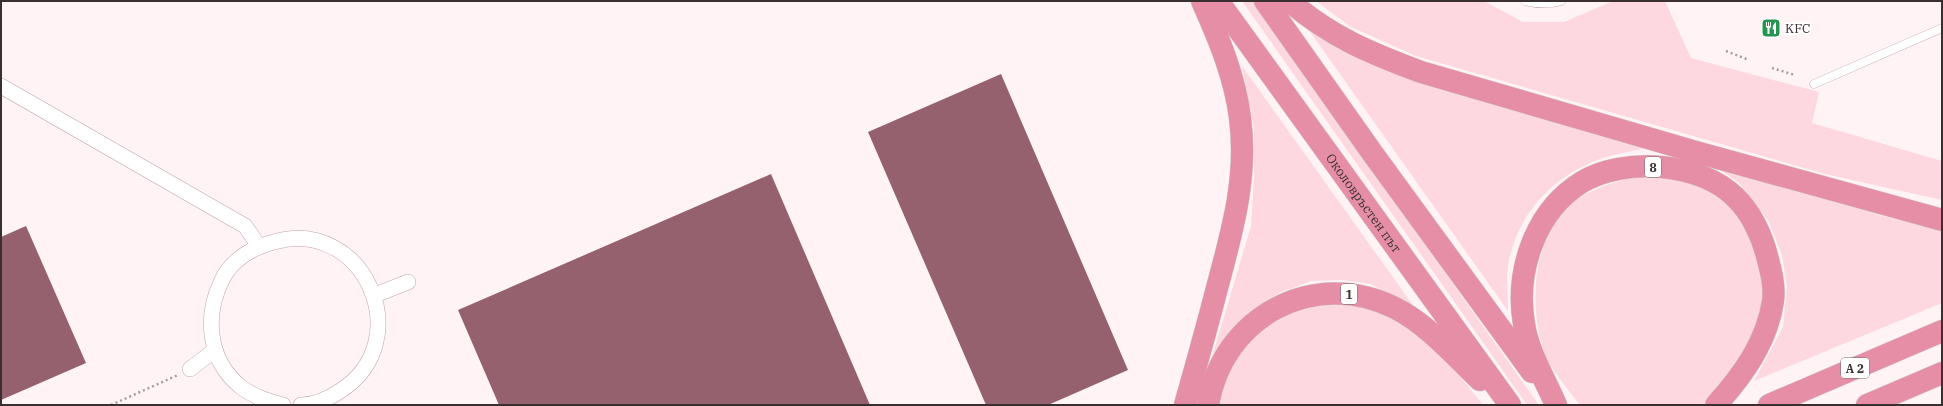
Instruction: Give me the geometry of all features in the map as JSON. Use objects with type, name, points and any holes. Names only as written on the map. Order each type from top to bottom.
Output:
[{"type":"highway","points":[[1186,405],[1234,226],[1240,189],[1242,153],[1240,119],[1234,87],[1225,56],[1202,1]]},
{"type":"highway","name":"Околовръстен път","points":[[1218,1],[1509,405]]},
{"type":"highway","name":"8","points":[[1265,1],[1373,154],[1556,405]]},
{"type":"highway","points":[[1289,1],[1316,22],[1344,40],[1383,58],[1421,72],[1696,152],[1942,220]]},
{"type":"highway","name":"8","points":[[1556,405],[1530,348],[1524,324],[1522,277],[1527,256],[1535,235],[1549,212],[1583,182],[1603,173],[1626,168],[1649,166],[1670,168],[1692,173],[1723,187],[1736,197],[1745,209],[1756,226],[1765,247],[1773,278],[1773,300],[1768,321],[1756,351],[1742,374],[1716,405]]},
{"type":"highway","name":"1","points":[[1208,405],[1211,391],[1219,369],[1231,348],[1247,330],[1266,314],[1287,302],[1310,295],[1330,293],[1352,294],[1371,299],[1394,307],[1412,318],[1509,405]]},
{"type":"highway","name":"A 2","points":[[1769,405],[1942,331]]},
{"type":"highway","points":[[1867,405],[1942,373]]},
{"type":"street","points":[[1,86],[245,226],[259,246]]},
{"type":"street","points":[[283,405],[261,399],[241,387],[226,370],[215,350],[210,326],[213,301],[222,278],[238,259],[259,246],[286,238],[315,240],[341,251],[362,270],[375,295],[379,320],[376,344],[366,367],[330,402],[301,405]]},
{"type":"street","points":[[375,295],[408,282]]},
{"type":"street","points":[[190,370],[215,350]]},
{"type":"lane","points":[[1525,1],[1539,4],[1554,4],[1561,1]]},
{"type":"lane","points":[[1814,84],[1942,28]]},
{"type":"path","points":[[1726,51],[1749,60]]},
{"type":"path","points":[[1772,68],[1795,75]]},
{"type":"path","points":[[111,405],[190,370]]},
{"type":"shaded area","points":[[1242,1],[1253,1],[1539,405],[1527,405]]},
{"type":"shaded area","points":[[1316,1],[1484,1],[1523,22],[1564,22],[1613,1],[1665,1],[1691,58],[1819,92],[1812,123],[1942,161],[1942,200],[1825,174],[1416,56],[1351,27]]},
{"type":"shaded area","points":[[1301,19],[1651,147],[1603,158],[1580,168],[1551,188],[1538,201],[1519,230],[1512,247],[1507,271],[1508,311]]},
{"type":"shaded area","points":[[1242,66],[1415,308],[1371,284],[1343,280],[1311,281],[1279,293],[1251,311],[1233,330],[1212,357],[1251,226],[1254,176],[1254,129]]},
{"type":"shaded area","points":[[1711,163],[1883,216],[1942,230],[1942,303],[1754,381],[1783,327],[1787,287],[1782,255],[1768,220],[1740,184]]},
{"type":"shaded area","points":[[1649,173],[1693,180],[1728,201],[1749,226],[1764,289],[1754,337],[1731,375],[1702,405],[1580,405],[1547,360],[1540,336],[1536,315],[1535,295],[1541,254],[1549,235],[1559,218],[1581,197],[1609,184]]},
{"type":"shaded area","points":[[1332,301],[1372,307],[1407,325],[1435,348],[1483,405],[1220,405],[1222,391],[1237,355],[1260,327],[1294,307]]},
{"type":"building","points":[[1001,74],[1128,370],[1048,405],[986,405],[868,132]]},
{"type":"building","points":[[771,174],[870,405],[499,405],[458,310]]},
{"type":"building","points":[[26,226],[86,363],[1,400],[1,237]]},
{"type":"place","name":"KFC","points":[[1771,28]]}]
